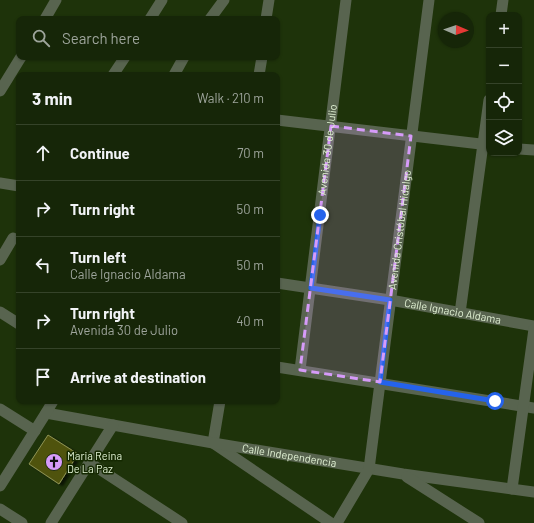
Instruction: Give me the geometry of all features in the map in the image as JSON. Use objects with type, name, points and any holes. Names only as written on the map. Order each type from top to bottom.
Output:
[{"type":"street","points":[[46,16],[56,0]]},
{"type":"street","points":[[152,16],[162,0]]},
{"type":"street","points":[[212,16],[224,0]]},
{"type":"street","points":[[266,16],[269,0]]},
{"type":"street","name":"Avenida 30 de Julio","points":[[300,370],[346,0]]},
{"type":"street","name":"Avenida Cristóbal Hidalgo","points":[[337,523],[369,469],[429,0]]},
{"type":"street","points":[[501,12],[503,0]]},
{"type":"street","points":[[0,91],[19,60]]},
{"type":"street","points":[[115,72],[123,60]]},
{"type":"street","points":[[176,72],[182,60]]},
{"type":"street","points":[[260,72],[262,60]]},
{"type":"street","points":[[280,120],[486,145],[460,313]]},
{"type":"street","points":[[522,149],[534,150]]},
{"type":"street","points":[[0,183],[16,186]]},
{"type":"street","points":[[0,260],[13,238]]},
{"type":"street","name":"Calle Ignacio Aldama","points":[[280,283],[390,300],[534,328]]},
{"type":"street","points":[[0,312],[16,322]]},
{"type":"street","points":[[512,489],[529,407],[534,328]]},
{"type":"street","points":[[280,367],[380,382],[529,407]]},
{"type":"street","points":[[0,486],[51,404]]},
{"type":"street","points":[[220,404],[213,443],[331,523]]},
{"type":"street","points":[[0,409],[35,431]]},
{"type":"street","name":"Calle Independencia","points":[[46,414],[369,469],[534,492]]},
{"type":"street","points":[[52,523],[113,425]]},
{"type":"street","points":[[90,463],[182,523]]},
{"type":"street","points":[[404,474],[479,523]]},
{"type":"street","points":[[0,509],[22,523]]},
{"type":"highlighted area","points":[[331,126],[411,136],[380,382],[300,370]]},
{"type":"building","points":[[48,435],[78,454],[59,484],[29,464]]},
{"type":"place","name":"Maria Reina De La Paz","points":[[54,462]]},
{"type":"route","points":[[320,215],[311,288],[390,300],[380,382],[495,401]]}]
